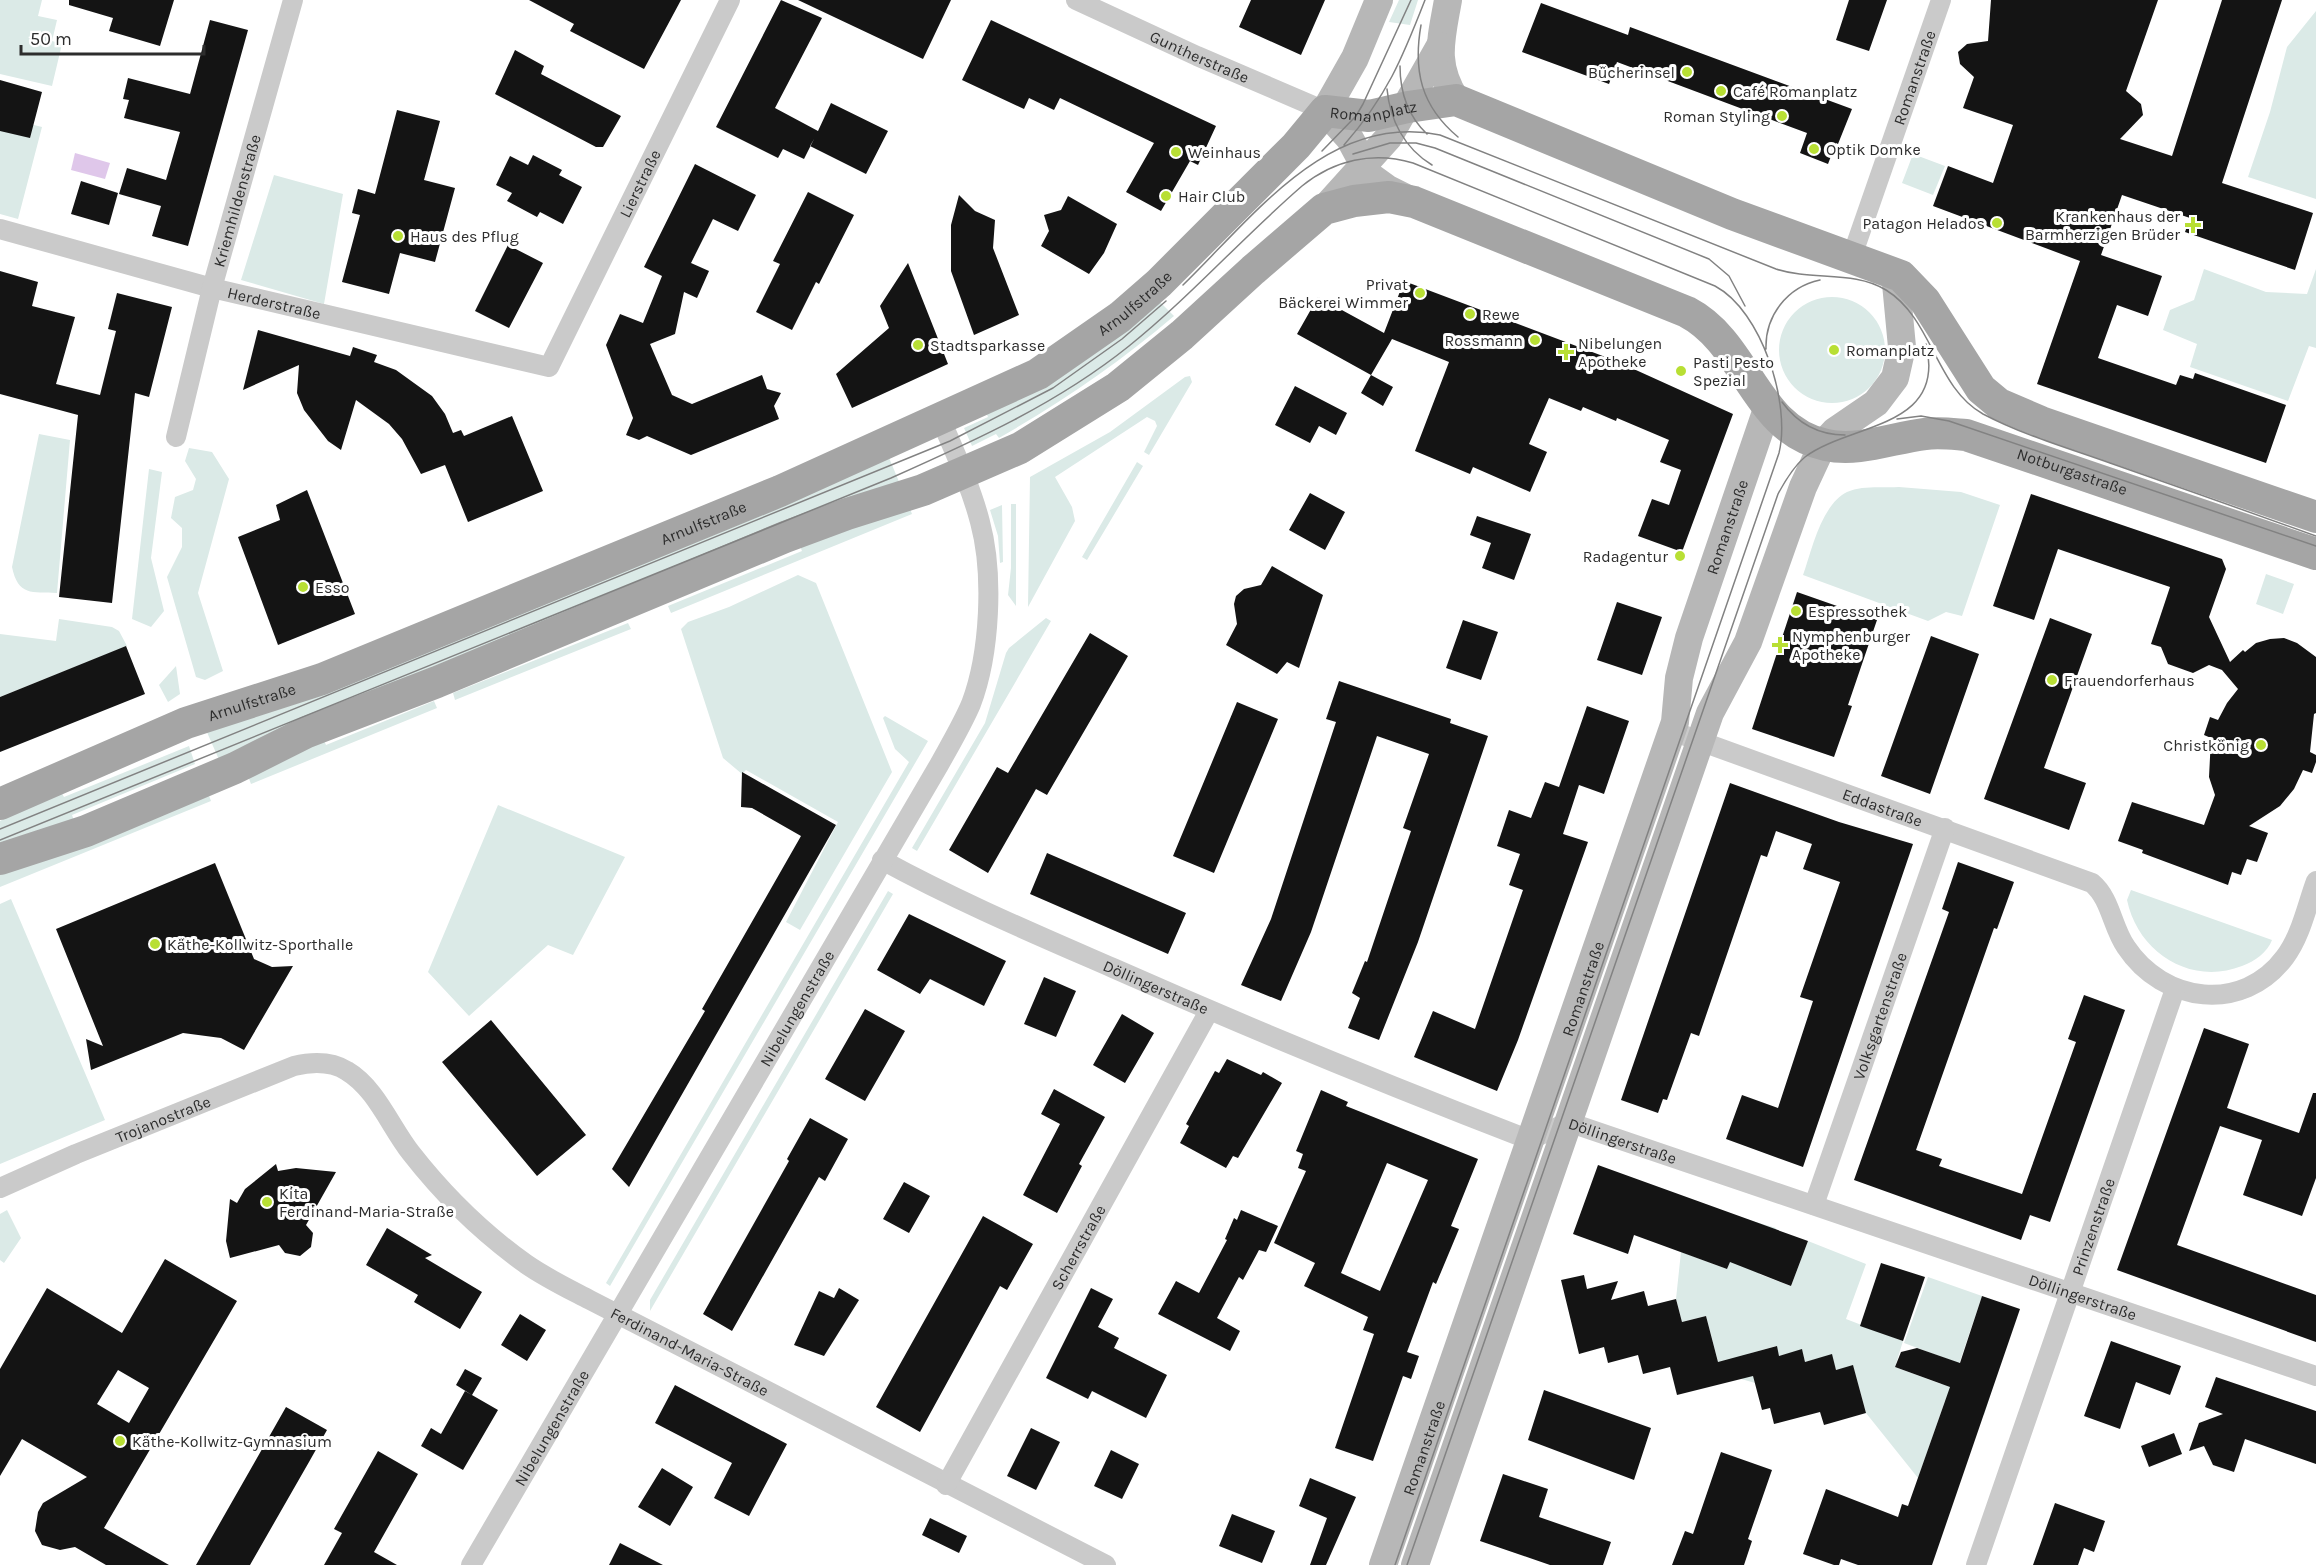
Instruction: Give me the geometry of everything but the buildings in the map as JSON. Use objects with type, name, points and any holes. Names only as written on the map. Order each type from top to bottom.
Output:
[{"type":"main road","points":[[1325,111],[1355,58],[1379,0]]},
{"type":"main road","points":[[1448,0],[1440,46],[1440,66],[1446,84],[1456,100]]},
{"type":"main road","points":[[0,860],[86,831],[236,768],[307,732],[437,682],[786,537],[847,514],[923,490],[1020,448],[1118,387],[1182,335],[1324,209],[1364,168],[1388,138],[1440,46]]},
{"type":"main road","name":"Romanplatz","points":[[1325,111],[1369,116],[1408,106],[1456,100],[1742,218],[1895,273],[1908,280],[1925,301],[1976,381],[1999,404],[2041,422],[2316,517]]},
{"type":"main road","name":"Romanplatz","points":[[1325,111],[1350,139],[1364,168],[1389,189],[1414,202],[1697,317],[1735,356],[1767,409],[1800,435],[1823,444]]},
{"type":"main road","name":"Arnulfstraße","points":[[0,804],[186,723],[322,679],[780,491],[862,452],[941,420],[1038,374],[1120,317],[1195,248],[1296,146],[1325,111]]},
{"type":"main road","points":[[1324,209],[1354,201],[1389,197],[1414,202]]},
{"type":"main road","points":[[1823,444],[1831,434],[1876,403],[1895,378],[1902,347],[1895,273]]},
{"type":"main road","name":"Romanstraße","points":[[1383,1565],[1675,722],[1679,678],[1689,638],[1762,432],[1767,409]]},
{"type":"main road","name":"Notburgastraße","points":[[1823,444],[1845,447],[1926,434],[1966,435],[2316,554]]},
{"type":"main road","name":"Romanstraße","points":[[1415,1565],[1699,741],[1722,687],[1748,642],[1803,487],[1823,444]]},
{"type":"street","name":"Kriemhildenstraße","points":[[176,437],[212,288],[293,0]]},
{"type":"street","name":"Lierstraße","points":[[549,367],[730,0]]},
{"type":"street","name":"Guntherstraße","points":[[1076,0],[1218,66],[1325,111]]},
{"type":"street","name":"Romanstraße","points":[[1852,256],[1941,0]]},
{"type":"street","name":"Herderstraße","points":[[0,229],[212,288],[549,367]]},
{"type":"street","name":"Nibelungenstraße","points":[[471,1565],[951,743],[970,705],[980,674],[987,599],[986,561],[981,525],[941,420]]},
{"type":"street","name":"Eddastraße","points":[[1672,731],[2092,883],[2102,891],[2126,947],[2150,975],[2175,989]]},
{"type":"street","name":"Volksgartenstraße","points":[[1814,1205],[1945,828]]},
{"type":"street","name":"Döllingerstraße","points":[[882,860],[962,901],[1209,1011],[1376,1081],[1530,1140],[1568,1122],[2316,1376]]},
{"type":"street","points":[[2175,989],[2192,994],[2218,994],[2257,983],[2286,957],[2316,881]]},
{"type":"street","name":"Prinzenstraße","points":[[1976,1565],[2175,989]]},
{"type":"street","name":"Scherrstraße","points":[[946,1485],[1209,1011]]},
{"type":"street","name":"Trojanostraße","points":[[0,1188],[76,1154],[294,1066],[311,1062],[330,1065]]},
{"type":"street","name":"Ferdinand-Maria-Straße","points":[[330,1065],[347,1071],[362,1084],[411,1153],[461,1208],[527,1264],[946,1485],[1106,1565]]},
{"type":"shaded area","points":[[0,0],[42,0],[38,16],[57,20],[52,41],[62,44],[52,86],[0,74]]},
{"type":"shaded area","points":[[1399,0],[1418,0],[1410,25],[1389,22]]},
{"type":"shaded area","points":[[2316,11],[2316,199],[2248,177],[2270,112],[2287,47]]},
{"type":"shaded area","points":[[14,120],[42,127],[18,219],[0,214],[0,131]]},
{"type":"shaded area","points":[[75,153],[110,163],[105,179],[71,170]]},
{"type":"shaded area","points":[[1913,154],[1945,166],[1933,195],[1902,183]]},
{"type":"shaded area","points":[[274,175],[343,194],[324,304],[241,280]]},
{"type":"shaded area","points":[[2204,269],[2266,292],[2307,294],[2316,269],[2316,348],[2309,346],[2288,401],[2190,367],[2197,344],[2163,330],[2170,310],[2194,300]]},
{"type":"shaded area","points":[[1832,297],[1852,301],[1869,313],[1881,330],[1885,350],[1881,370],[1869,387],[1852,399],[1832,403],[1812,399],[1795,387],[1783,370],[1779,350],[1783,330],[1795,313],[1812,301]]},
{"type":"shaded area","points":[[1157,299],[1174,316],[1153,333],[1090,381],[1045,410],[999,438],[996,434],[972,446],[964,428],[988,417],[986,412]]},
{"type":"shaded area","points":[[1190,376],[1192,382],[1149,455],[1144,452],[1157,426],[1155,421],[1147,417],[1055,477],[1072,507],[1075,521],[1028,607],[1030,477],[1110,432],[1185,377]]},
{"type":"shaded area","points":[[39,434],[70,440],[57,593],[33,592],[22,588],[12,567]]},
{"type":"shaded area","points":[[189,448],[212,452],[229,479],[198,593],[223,671],[205,680],[196,677],[167,577],[182,547],[182,528],[171,518],[175,497],[193,490],[196,479],[185,461]]},
{"type":"shaded area","points":[[887,453],[900,484],[220,762],[206,730]]},
{"type":"shaded area","points":[[1137,462],[1143,466],[1087,560],[1082,557]]},
{"type":"shaded area","points":[[149,469],[162,472],[151,558],[164,611],[151,627],[132,619]]},
{"type":"shaded area","points":[[1899,487],[1961,492],[2000,505],[1962,616],[1946,612],[1928,621],[1803,575],[1824,517],[1838,498],[1859,488]]},
{"type":"shaded area","points":[[1011,504],[1016,504],[1016,606],[1008,595],[1011,568]]},
{"type":"shaded area","points":[[1002,505],[1003,562],[1000,563],[998,536],[990,510]]},
{"type":"shaded area","points":[[909,506],[912,514],[671,613],[668,606],[802,551],[800,546]]},
{"type":"shaded area","points":[[2266,574],[2294,584],[2283,614],[2256,604]]},
{"type":"shaded area","points":[[798,575],[816,583],[892,772],[800,930],[786,922],[838,822],[746,770],[742,774],[723,758],[681,629],[688,622],[729,607]]},
{"type":"shaded area","points":[[1046,618],[1051,621],[917,851],[912,848],[985,723],[1006,653]]},
{"type":"shaded area","points":[[59,619],[112,627],[119,631],[127,646],[0,697],[0,634],[56,641]]},
{"type":"shaded area","points":[[628,623],[631,629],[455,700],[453,693]]},
{"type":"shaded area","points":[[176,666],[180,694],[168,702],[159,685]]},
{"type":"shaded area","points":[[434,701],[437,708],[251,784],[248,776],[323,738],[326,745]]},
{"type":"shaded area","points":[[885,716],[928,741],[610,1286],[606,1283],[909,762],[895,749],[883,718]]},
{"type":"shaded area","points":[[189,746],[195,764],[72,815],[75,823],[0,850],[0,821],[60,790],[64,797]]},
{"type":"shaded area","points":[[208,793],[211,801],[0,887],[0,871]]},
{"type":"shaded area","points":[[498,805],[625,857],[573,955],[548,945],[469,1016],[428,972]]},
{"type":"shaded area","points":[[2131,890],[2272,940],[2260,956],[2242,966],[2223,971],[2204,972],[2186,968],[2155,949],[2142,935],[2133,919],[2127,900]]},
{"type":"shaded area","points":[[888,891],[893,894],[650,1311],[650,1300]]},
{"type":"shaded area","points":[[11,899],[105,1120],[0,1164],[0,904]]},
{"type":"shaded area","points":[[7,1210],[21,1238],[4,1263],[0,1260],[0,1214]]},
{"type":"shaded area","points":[[1746,1219],[1776,1228],[1759,1274],[1791,1286],[1808,1241],[1866,1264],[1846,1319],[1903,1341],[1895,1367],[1941,1384],[1950,1360],[1904,1343],[1928,1277],[1982,1296],[1957,1370],[1994,1383],[1984,1415],[1945,1401],[1918,1478],[1866,1413],[1853,1366],[1836,1370],[1831,1355],[1805,1362],[1802,1350],[1779,1356],[1776,1346],[1748,1354],[1755,1383],[1721,1373],[1706,1316],[1682,1322],[1676,1299],[1681,1252],[1727,1269]]},
{"type":"tram line","points":[[1322,151],[1356,116],[1411,0]]},
{"type":"tram line","points":[[1344,145],[1372,110],[1392,76],[1425,0]]},
{"type":"tram line","points":[[1421,25],[1418,58],[1423,87],[1435,113],[1458,137]]},
{"type":"tram line","points":[[1400,66],[1406,103],[1420,127],[1427,134]]},
{"type":"tram line","points":[[1387,89],[1391,112],[1400,132],[1406,142],[1432,165]]},
{"type":"tram line","points":[[1183,285],[1266,201],[1296,176],[1329,154],[1363,139],[1400,132],[1440,135],[1776,269],[1804,275],[1847,278],[1874,284],[1902,303],[1925,335],[1954,387],[1967,402],[1983,414],[2046,441],[2316,536]]},
{"type":"tram line","points":[[1353,154],[1390,143],[1416,143],[1435,148],[1709,259],[1729,276],[1745,306]]},
{"type":"tram line","points":[[0,840],[891,478],[1014,420],[1073,386],[1129,346],[1173,308],[1302,186],[1314,177],[1341,164],[1369,158],[1398,159],[1413,163],[1715,286],[1732,298],[1747,316],[1769,360],[1781,410],[1782,433],[1779,453],[1395,1565]]},
{"type":"tram line","points":[[1766,349],[1769,325],[1780,305],[1798,289],[1820,280]]},
{"type":"tram line","points":[[0,829],[950,441],[1053,388],[1122,339],[1166,301]]},
{"type":"tram line","points":[[1407,1565],[1778,494],[1786,479],[1805,457],[1824,446],[1890,420],[1909,408],[1922,393],[1929,372],[1926,344]]},
{"type":"tram line","points":[[1782,402],[1809,427],[1826,433],[1845,435]]},
{"type":"tram line","points":[[1897,419],[1921,416],[1949,421],[2316,546]]},
{"type":"place","name":"Bücherinsel","points":[[1687,72]]},
{"type":"place","name":"Café Romanplatz","points":[[1721,91]]},
{"type":"place","name":"Roman Styling","points":[[1782,116]]},
{"type":"place","name":"Optik Domke","points":[[1814,149]]},
{"type":"place","name":"Weinhaus","points":[[1176,152]]},
{"type":"place","name":"Hair Club","points":[[1166,196]]},
{"type":"place","name":"Patagon Helados","points":[[1997,223]]},
{"type":"place","name":"Krankenhaus der Barmherzigen Brüder","points":[[2193,225]]},
{"type":"place","name":"Haus des Pflug","points":[[398,236]]},
{"type":"place","name":"Privat Bäckerei Wimmer","points":[[1420,293]]},
{"type":"place","name":"Rewe","points":[[1470,314]]},
{"type":"place","name":"Rossmann","points":[[1535,340]]},
{"type":"place","name":"Stadtsparkasse","points":[[918,345]]},
{"type":"place","name":"Romanplatz","points":[[1834,350]]},
{"type":"place","name":"Nibelungen Apotheke","points":[[1566,352]]},
{"type":"place","name":"Pasti Pesto Spezial","points":[[1681,371]]},
{"type":"place","name":"Radagentur","points":[[1680,556]]},
{"type":"place","name":"Esso","points":[[303,587]]},
{"type":"place","name":"Espressothek","points":[[1796,611]]},
{"type":"place","name":"Nymphenburger Apotheke","points":[[1780,645]]},
{"type":"place","name":"Frauendorferhaus","points":[[2052,680]]},
{"type":"place","name":"Christkönig","points":[[2261,745]]},
{"type":"place","name":"Käthe-Kollwitz-Sporthalle","points":[[155,944]]},
{"type":"place","name":"Kita Ferdinand-Maria-Straße","points":[[267,1202]]},
{"type":"place","name":"Käthe-Kollwitz-Gymnasium","points":[[120,1441]]}]
